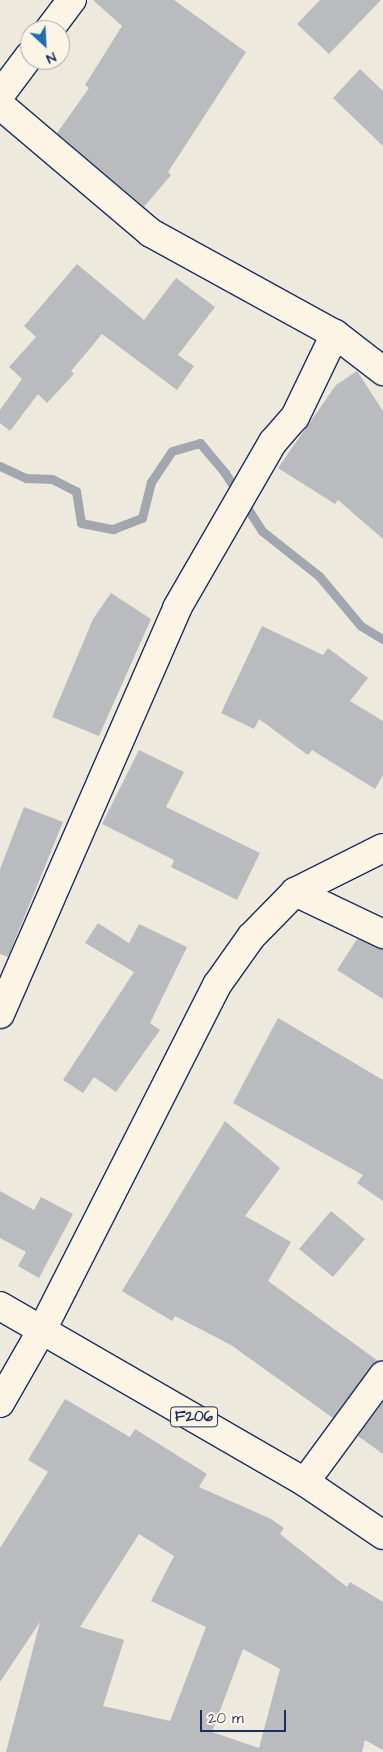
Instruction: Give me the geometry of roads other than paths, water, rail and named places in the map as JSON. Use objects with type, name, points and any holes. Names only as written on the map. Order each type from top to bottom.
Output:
[{"type":"street","points":[[57,20],[72,0]]},
{"type":"street","points":[[0,95],[20,68]]},
{"type":"street","points":[[0,105],[151,233],[334,334],[383,370]]},
{"type":"street","points":[[0,1014],[177,608],[273,442],[295,417],[334,334]]},
{"type":"street","points":[[0,1403],[43,1328],[217,985],[251,937],[295,892],[383,848]]},
{"type":"street","points":[[295,892],[383,934]]},
{"type":"street","name":"F206","points":[[0,1306],[43,1328],[304,1482],[383,1535]]},
{"type":"street","points":[[304,1482],[383,1376]]},
{"type":"waterway","points":[[0,466],[26,478],[52,479],[76,491],[81,523],[113,529],[142,518],[151,482],[172,451],[200,443],[225,473],[262,531],[319,576],[361,626],[383,639]]}]
